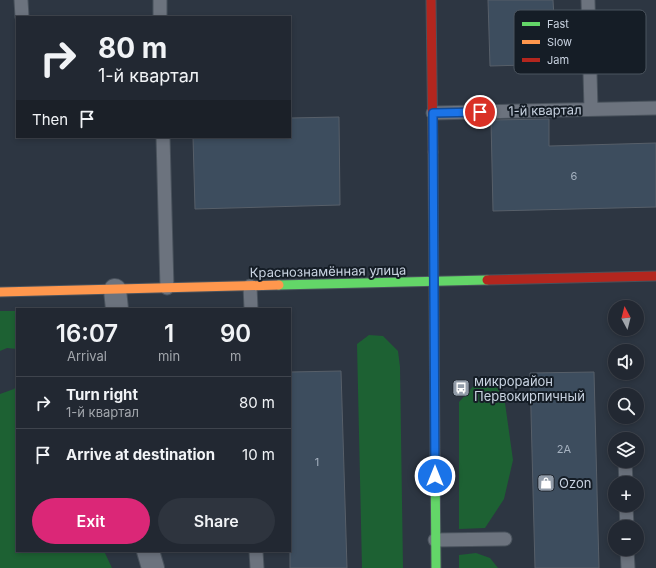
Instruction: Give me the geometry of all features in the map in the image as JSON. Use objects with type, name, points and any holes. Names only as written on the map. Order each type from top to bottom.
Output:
[{"type":"street","points":[[431,0],[436,568]]},
{"type":"street","name":"Краснознамённая улица","points":[[0,292],[116,299],[167,288],[656,276]]},
{"type":"street","points":[[148,552],[153,568]]},
{"type":"lane","points":[[21,0],[22,16]]},
{"type":"lane","points":[[160,0],[160,16]]},
{"type":"lane","points":[[588,0],[588,10]]},
{"type":"lane","points":[[589,74],[590,109]]},
{"type":"lane","name":"1-й квартал","points":[[433,113],[656,108]]},
{"type":"lane","points":[[163,138],[167,288]]},
{"type":"lane","points":[[250,286],[251,308]]},
{"type":"lane","points":[[435,540],[505,539]]},
{"type":"lane","points":[[256,552],[257,568]]},
{"type":"lane","points":[[627,556],[628,568]]},
{"type":"green space","points":[[0,311],[16,311],[16,349],[7,348],[0,351]]},
{"type":"green space","points":[[369,335],[383,336],[398,351],[400,367],[403,568],[362,568],[357,344]]},
{"type":"green space","points":[[493,378],[505,403],[513,460],[504,499],[485,528],[459,529],[459,402],[479,380]]},
{"type":"green space","points":[[16,386],[16,552],[104,552],[112,568],[0,568],[0,394],[14,389]]},
{"type":"green space","points":[[476,553],[490,558],[498,568],[459,568],[459,555]]},
{"type":"building","points":[[488,0],[553,0],[554,10],[514,10],[514,65],[490,66]]},
{"type":"building","points":[[339,117],[340,205],[195,209],[193,138],[291,138],[291,118]]},
{"type":"building","points":[[549,119],[549,146],[656,143],[656,207],[493,211],[491,120]]},
{"type":"building","points":[[341,371],[347,568],[290,568],[291,372]]},
{"type":"building","points":[[594,372],[599,568],[535,568],[530,373]]},
{"type":"traffic: fast","points":[[279,285],[487,280]]},
{"type":"traffic: fast","points":[[435,454],[436,568]]},
{"type":"traffic: slow","points":[[433,152],[435,454]]},
{"type":"traffic: slow","points":[[0,292],[279,285]]},
{"type":"traffic: jam","points":[[431,0],[433,152]]},
{"type":"traffic: jam","points":[[487,280],[656,276]]},
{"type":"place","name":"микрорайон Первокирпичный","points":[[461,388]]},
{"type":"place","name":"Ozon","points":[[546,483]]},
{"type":"route","points":[[435,476],[433,113],[480,112]]}]
